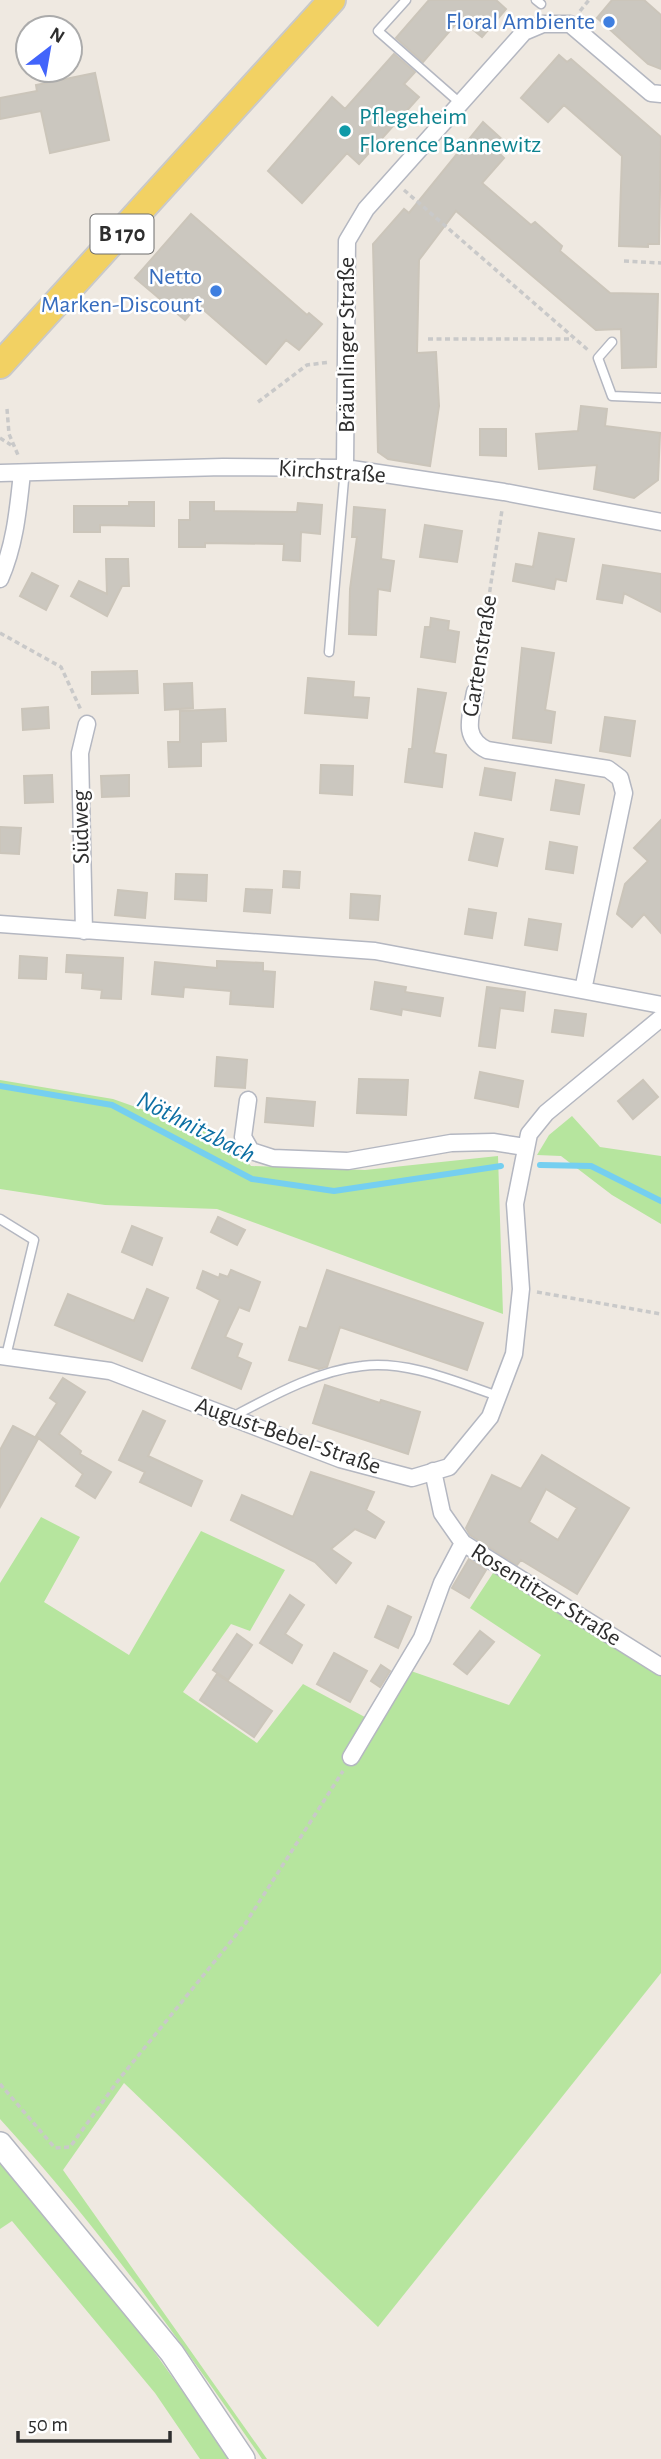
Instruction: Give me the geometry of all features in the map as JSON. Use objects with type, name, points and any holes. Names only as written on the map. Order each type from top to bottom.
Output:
[{"type":"main road","name":"B 170","points":[[0,365],[332,0]]},
{"type":"main road","points":[[0,2144],[172,2353],[243,2459]]},
{"type":"street","name":"Bräunlinger Straße","points":[[345,468],[347,241],[366,209],[524,32],[543,24],[570,24],[651,93],[661,93]]},
{"type":"street","name":"Kirchstraße","points":[[0,473],[223,467],[345,468],[504,492],[661,522]]},
{"type":"street","points":[[0,579],[17,524],[22,473]]},
{"type":"street","name":"Gartenstraße","points":[[475,692],[468,731],[474,744],[487,751],[608,769],[620,778],[624,793],[583,990]]},
{"type":"street","name":"Südweg","points":[[84,931],[80,753],[88,724]]},
{"type":"street","points":[[0,924],[375,951],[661,1004]]},
{"type":"street","name":"August-Bebel-Straße","points":[[3,1356],[110,1371],[340,1459],[412,1478],[449,1467],[490,1417],[514,1354],[521,1289],[515,1204],[525,1147],[530,1134],[546,1113],[661,1018]]},
{"type":"street","points":[[248,1100],[243,1137],[251,1151],[273,1158],[348,1161],[450,1143],[493,1142],[525,1147]]},
{"type":"street","name":"Rosentitzer Straße","points":[[433,1471],[442,1513],[463,1543],[661,1667]]},
{"type":"street","points":[[351,1757],[422,1638],[442,1583],[463,1543]]},
{"type":"lane","points":[[406,0],[378,31],[461,103]]},
{"type":"lane","points":[[612,342],[598,358],[612,396],[661,398]]},
{"type":"lane","points":[[329,652],[345,468]]},
{"type":"lane","points":[[0,1219],[34,1240],[3,1356]]},
{"type":"lane","points":[[231,1418],[268,1397],[315,1378],[362,1366],[436,1376],[498,1396]]},
{"type":"path","points":[[392,180],[598,358]]},
{"type":"path","points":[[624,261],[661,263]]},
{"type":"path","points":[[428,339],[575,338]]},
{"type":"path","points":[[258,402],[307,365],[346,359]]},
{"type":"path","points":[[7,410],[11,445]]},
{"type":"path","points":[[0,438],[11,445],[22,461],[22,473]]},
{"type":"path","name":"Gartenstraße","points":[[475,692],[504,492]]},
{"type":"path","points":[[0,633],[61,667],[88,724]]},
{"type":"path","points":[[521,1289],[661,1314]]},
{"type":"path","points":[[0,2084],[55,2148],[70,2147],[120,2078],[245,1924],[351,1757]]},
{"type":"green space","points":[[0,1080],[113,1099],[229,1140],[251,1166],[365,1170],[498,1156],[503,1314],[217,1209],[105,1205],[0,1189]]},
{"type":"green space","points":[[572,1116],[600,1147],[661,1156],[661,1224],[612,1195],[561,1156],[537,1155],[549,1135]]},
{"type":"green space","points":[[41,1517],[80,1537],[44,1602],[129,1655],[201,1531],[285,1570],[250,1631],[231,1624],[183,1692],[257,1743],[303,1684],[376,1723],[411,1671],[509,1705],[541,1655],[470,1608],[495,1570],[661,1675],[661,1973],[378,2327],[124,2083],[63,2170],[267,2459],[262,2459],[201,2371],[104,2242],[0,2119],[0,1583]]},
{"type":"green space","points":[[0,2158],[120,2304],[231,2459],[200,2459],[155,2393],[12,2221],[0,2229]]},
{"type":"building","points":[[429,0],[496,0],[506,9],[482,37],[460,19],[423,62],[396,38]]},
{"type":"building","points":[[612,0],[644,0],[661,15],[661,69],[648,64],[597,18]]},
{"type":"building","name":"Pflegeheim Florence Bannewitz","points":[[394,54],[415,72],[404,84],[419,97],[359,164],[347,153],[302,203],[268,171],[332,97],[345,109]]},
{"type":"building","points":[[559,55],[567,62],[571,59],[661,137],[659,244],[648,244],[648,247],[619,246],[622,156],[564,105],[548,122],[521,98]]},
{"type":"building","points":[[95,73],[109,140],[50,153],[41,111],[0,119],[0,98],[37,91],[36,85],[41,84],[84,84],[84,75]]},
{"type":"building","points":[[483,122],[505,142],[497,151],[504,158],[482,183],[531,225],[535,222],[562,246],[560,251],[610,293],[658,294],[656,367],[622,368],[621,329],[596,330],[456,211],[419,260],[417,353],[436,352],[439,406],[430,466],[388,459],[378,452],[373,244],[404,209],[409,213]]},
{"type":"building","name":"Netto Marken-Discount","points":[[191,214],[307,315],[309,313],[322,324],[299,350],[286,340],[266,364],[198,305],[185,320],[135,278]]},
{"type":"building","points":[[581,406],[607,409],[605,426],[660,433],[658,480],[634,498],[594,489],[597,465],[539,469],[536,434],[578,431]]},
{"type":"building","points":[[480,429],[506,429],[506,456],[480,455]]},
{"type":"building","points":[[129,502],[154,502],[154,526],[100,525],[100,532],[74,532],[74,506],[129,506]]},
{"type":"building","points":[[190,502],[214,502],[214,511],[297,512],[298,503],[322,505],[320,534],[301,532],[300,561],[283,560],[284,544],[205,543],[205,547],[179,547],[179,520],[190,520]]},
{"type":"building","points":[[354,507],[385,510],[381,559],[394,561],[390,591],[378,589],[376,635],[349,634],[350,589],[357,537],[352,537]]},
{"type":"building","points":[[425,525],[462,531],[457,562],[420,557]]},
{"type":"building","points":[[539,533],[574,539],[566,581],[556,579],[554,589],[513,581],[516,564],[533,567]]},
{"type":"building","points":[[106,559],[128,559],[129,586],[122,586],[107,616],[71,596],[79,581],[107,594]]},
{"type":"building","points":[[603,565],[661,574],[661,612],[624,593],[622,603],[597,599]]},
{"type":"building","points":[[32,573],[58,586],[46,610],[20,596]]},
{"type":"building","points":[[431,618],[449,621],[448,630],[459,632],[455,662],[421,657],[425,627],[430,627]]},
{"type":"building","points":[[522,648],[554,653],[545,710],[555,712],[551,743],[513,738]]},
{"type":"building","points":[[137,671],[138,693],[92,694],[92,672]]},
{"type":"building","points":[[308,678],[354,682],[353,697],[369,698],[367,718],[305,713]]},
{"type":"building","points":[[192,683],[193,708],[165,710],[164,684]]},
{"type":"building","points":[[418,689],[446,693],[434,753],[446,755],[442,787],[405,782],[409,749],[412,749]]},
{"type":"building","points":[[48,707],[49,728],[23,730],[22,709]]},
{"type":"building","points":[[225,709],[226,741],[201,742],[201,766],[169,767],[168,742],[180,742],[180,711]]},
{"type":"building","points":[[605,717],[635,721],[630,756],[600,751]]},
{"type":"building","points":[[321,765],[353,766],[352,795],[320,793]]},
{"type":"building","points":[[485,768],[515,773],[511,800],[480,795]]},
{"type":"building","points":[[52,775],[53,802],[25,803],[24,776]]},
{"type":"building","points":[[129,775],[129,796],[102,797],[101,776]]},
{"type":"building","points":[[556,780],[584,785],[579,814],[551,810]]},
{"type":"building","points":[[661,820],[661,933],[644,914],[632,927],[617,914],[625,884],[648,861],[634,848]]},
{"type":"building","points":[[0,827],[21,828],[19,854],[0,853]]},
{"type":"building","points":[[475,833],[503,839],[497,866],[469,860]]},
{"type":"building","points":[[550,842],[577,847],[573,873],[546,869]]},
{"type":"building","points":[[284,871],[300,872],[299,888],[283,887]]},
{"type":"building","points":[[176,874],[207,875],[206,901],[175,899]]},
{"type":"building","points":[[246,889],[272,890],[270,913],[244,911]]},
{"type":"building","points":[[118,890],[147,893],[145,918],[115,915]]},
{"type":"building","points":[[351,894],[380,896],[378,920],[350,918]]},
{"type":"building","points":[[469,909],[496,913],[492,938],[465,934]]},
{"type":"building","points":[[529,919],[561,924],[557,950],[525,945]]},
{"type":"building","points":[[67,955],[123,958],[121,999],[101,998],[102,990],[82,988],[83,973],[66,972]]},
{"type":"building","points":[[20,956],[47,958],[46,979],[19,978]]},
{"type":"building","points":[[217,961],[263,963],[263,971],[275,972],[273,1007],[230,1004],[231,991],[184,987],[183,997],[152,994],[155,962],[217,968]]},
{"type":"building","points":[[375,982],[406,987],[405,992],[443,998],[440,1016],[402,1009],[401,1015],[371,1009]]},
{"type":"building","points":[[487,987],[525,992],[523,1011],[500,1008],[495,1048],[479,1046]]},
{"type":"building","points":[[555,1010],[586,1014],[583,1036],[552,1032]]},
{"type":"building","points":[[217,1057],[247,1060],[245,1088],[215,1086]]},
{"type":"building","points":[[480,1072],[523,1081],[518,1107],[475,1098]]},
{"type":"building","points":[[359,1079],[408,1080],[406,1115],[357,1113]]},
{"type":"building","points":[[643,1080],[658,1097],[633,1119],[618,1101]]},
{"type":"building","points":[[267,1098],[315,1102],[313,1126],[265,1122]]},
{"type":"building","points":[[218,1217],[245,1230],[237,1245],[211,1232]]},
{"type":"building","points":[[132,1226],[162,1238],[152,1265],[122,1252]]},
{"type":"building","points":[[231,1270],[260,1282],[249,1311],[239,1307],[225,1337],[242,1344],[237,1357],[251,1363],[241,1389],[192,1368],[220,1300],[197,1288],[203,1271],[219,1278],[220,1274],[228,1277]]},
{"type":"building","points":[[327,1270],[483,1323],[467,1370],[340,1327],[327,1367],[319,1369],[289,1360],[300,1327],[307,1329]]},
{"type":"building","points":[[147,1289],[168,1298],[142,1361],[55,1325],[68,1294],[134,1321]]},
{"type":"building","points":[[63,1378],[85,1392],[59,1434],[81,1451],[80,1454],[111,1472],[95,1498],[76,1486],[83,1474],[36,1436],[57,1403],[50,1398]]},
{"type":"building","points":[[325,1385],[380,1403],[381,1400],[420,1412],[408,1454],[313,1423]]},
{"type":"building","points":[[143,1411],[165,1421],[148,1456],[202,1481],[191,1506],[140,1482],[145,1472],[119,1460]]},
{"type":"building","points":[[13,1426],[38,1439],[0,1507],[0,1450]]},
{"type":"building","points":[[542,1455],[629,1508],[577,1594],[521,1560],[517,1565],[470,1535],[466,1528],[492,1475],[521,1489]],"holes":[[[546,1489],[577,1508],[558,1540],[529,1522]]]},
{"type":"building","points":[[311,1472],[374,1492],[366,1510],[384,1522],[375,1538],[355,1529],[331,1549],[351,1563],[336,1583],[315,1562],[231,1520],[242,1495],[293,1517]]},
{"type":"building","points":[[469,1559],[486,1570],[469,1598],[452,1588]]},
{"type":"building","points":[[290,1595],[304,1605],[285,1634],[302,1645],[292,1663],[260,1643]]},
{"type":"building","points":[[388,1606],[411,1617],[398,1648],[375,1637]]},
{"type":"building","points":[[480,1631],[494,1642],[467,1674],[454,1664]]},
{"type":"building","points":[[237,1634],[252,1645],[228,1680],[213,1670]]},
{"type":"building","points":[[334,1653],[367,1671],[350,1702],[317,1684]]},
{"type":"building","points":[[381,1665],[390,1671],[380,1687],[371,1681]]},
{"type":"building","points":[[217,1674],[272,1711],[254,1737],[200,1700]]},
{"type":"waterway","name":"Nöthnitzbach","points":[[0,1086],[112,1105],[252,1179],[334,1191],[501,1166]]},
{"type":"waterway","name":"Nöthnitzbach","points":[[540,1165],[591,1166],[661,1201]]},
{"type":"place","name":"Floral Ambiente","points":[[609,22]]},
{"type":"place","name":"Pflegeheim Florence Bannewitz","points":[[345,131]]},
{"type":"place","name":"Netto Marken-Discount","points":[[216,291]]}]
